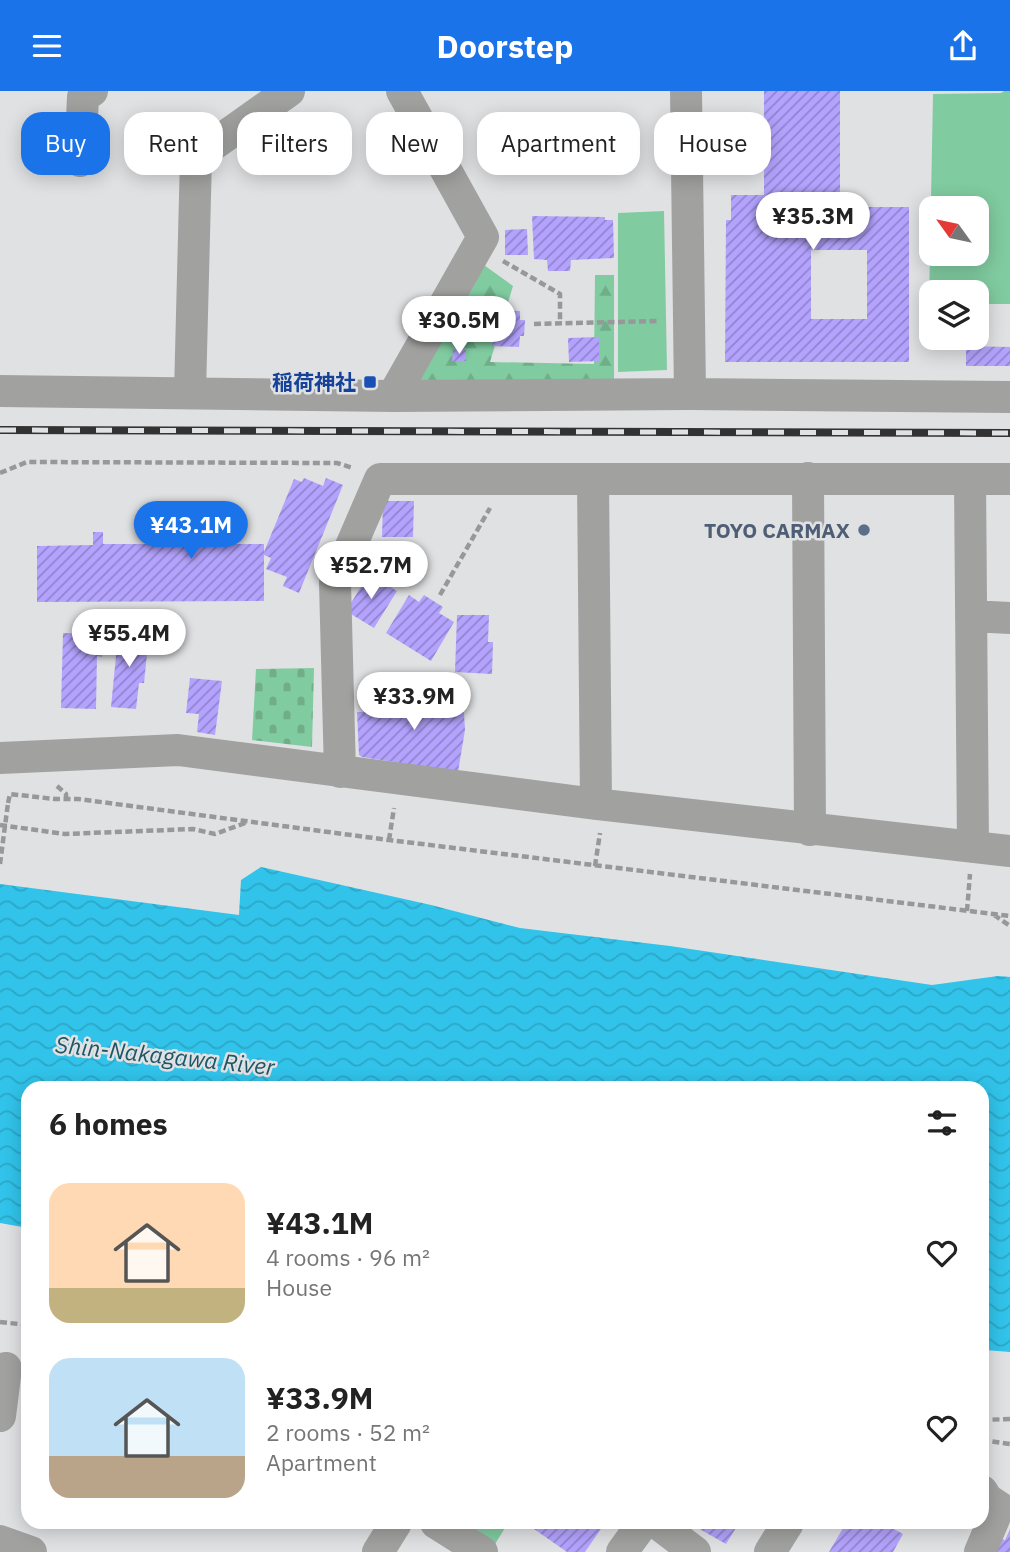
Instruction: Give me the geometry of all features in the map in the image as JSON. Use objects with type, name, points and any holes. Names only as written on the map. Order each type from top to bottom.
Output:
[{"type":"street","points":[[82,112],[83,97],[92,91]]},
{"type":"street","points":[[190,393],[196,157],[289,91]]},
{"type":"street","points":[[393,396],[483,237],[402,91]]},
{"type":"street","points":[[686,91],[690,394]]},
{"type":"street","points":[[0,391],[393,396],[690,394],[1010,397]]},
{"type":"street","points":[[808,478],[810,830]]},
{"type":"street","points":[[340,772],[335,583],[380,479],[1010,479]]},
{"type":"street","points":[[593,479],[599,813]]},
{"type":"street","points":[[970,479],[972,857]]},
{"type":"street","points":[[971,616],[1010,618]]},
{"type":"street","points":[[0,758],[178,750],[340,772],[599,813],[810,830],[972,857],[1010,851]]},
{"type":"street","points":[[0,1416],[11,1369]]},
{"type":"street","points":[[989,1520],[996,1497]]},
{"type":"street","points":[[378,1552],[392,1529]]},
{"type":"street","points":[[446,1529],[482,1552]]},
{"type":"street","points":[[622,1552],[639,1529]]},
{"type":"street","points":[[664,1529],[695,1552]]},
{"type":"street","points":[[770,1552],[784,1529]]},
{"type":"street","points":[[979,1552],[986,1529]]},
{"type":"street","points":[[0,1541],[31,1552]]},
{"type":"path","points":[[478,247],[560,294],[560,323]]},
{"type":"path","points":[[534,324],[689,320]]},
{"type":"path","points":[[0,473],[27,462],[337,463],[380,479]]},
{"type":"path","points":[[440,595],[497,496],[497,478]]},
{"type":"path","points":[[0,864],[10,794],[78,799],[389,841],[1010,916]]},
{"type":"path","points":[[389,841],[395,798]]},
{"type":"path","points":[[596,866],[599,813]]},
{"type":"path","points":[[0,825],[65,834],[193,829],[215,834],[250,821]]},
{"type":"path","points":[[967,912],[972,857]]},
{"type":"path","points":[[992,913],[1010,926]]},
{"type":"path","points":[[0,1322],[21,1324]]},
{"type":"path","points":[[989,1420],[1010,1419]]},
{"type":"path","points":[[989,1441],[1010,1444]]},
{"type":"green space","points":[[1010,91],[1010,304],[989,304],[989,280],[929,280],[930,266],[989,266],[989,196],[931,196],[933,94]]},
{"type":"green space","points":[[664,211],[667,370],[618,372],[618,213]]},
{"type":"green space","points":[[477,260],[513,286],[490,362],[594,364],[595,275],[614,275],[614,388],[401,391]]},
{"type":"green space","points":[[314,668],[312,747],[252,740],[256,669]]},
{"type":"green space","points":[[460,1529],[504,1529],[492,1549]]},
{"type":"water","name":"Shin-Nakagawa River","points":[[261,867],[520,928],[670,946],[932,985],[998,976],[1010,977],[1010,1352],[989,1350],[989,1081],[21,1081],[21,1227],[0,1223],[0,884],[239,915],[241,880]]},
{"type":"building","points":[[764,91],[840,91],[840,207],[909,207],[909,362],[725,362],[726,220],[731,220],[731,195],[764,195],[764,175],[771,175],[771,112],[764,112]],"holes":[[[811,250],[867,250],[867,319],[811,319]]]},
{"type":"building","points":[[532,216],[605,217],[605,220],[613,220],[614,258],[571,260],[570,271],[548,271],[547,260],[534,259]]},
{"type":"building","points":[[527,229],[528,255],[505,255],[505,230]]},
{"type":"building","points":[[495,310],[520,311],[520,320],[525,320],[524,336],[520,336],[519,347],[492,346],[493,337],[463,335],[464,317],[495,319]]},
{"type":"building","points":[[599,337],[599,361],[569,362],[568,338]]},
{"type":"building","points":[[1010,347],[1010,366],[966,366],[966,350]]},
{"type":"building","points":[[453,350],[466,350],[466,361],[452,361]]},
{"type":"building","points":[[304,478],[323,486],[326,478],[343,485],[299,593],[283,586],[287,577],[266,569],[271,558],[264,555],[264,601],[37,602],[37,546],[93,545],[93,532],[103,532],[103,544],[264,544],[264,552],[294,479],[302,482]]},
{"type":"building","points":[[383,501],[414,501],[413,537],[382,537]]},
{"type":"building","points":[[369,574],[397,591],[374,628],[346,611]]},
{"type":"building","points":[[409,595],[419,602],[424,595],[443,607],[439,613],[454,622],[431,661],[386,633]]},
{"type":"building","points":[[457,615],[489,615],[488,642],[493,642],[492,674],[455,672]]},
{"type":"building","points":[[124,632],[149,634],[144,683],[139,683],[136,709],[111,707],[118,636],[124,637]]},
{"type":"building","points":[[63,633],[102,634],[102,657],[97,656],[96,709],[61,708]]},
{"type":"building","points":[[190,678],[222,681],[215,735],[197,732],[199,714],[186,713]]},
{"type":"building","points":[[463,697],[465,730],[458,772],[359,755],[357,712],[363,712],[363,702]]},
{"type":"building","points":[[534,1529],[601,1529],[585,1552],[567,1552]]},
{"type":"building","points":[[700,1529],[735,1529],[726,1544]]},
{"type":"building","points":[[842,1529],[894,1529],[903,1534],[893,1552],[829,1552]]},
{"type":"building","points":[[1010,1529],[1010,1552],[996,1552],[1002,1539],[1005,1540]]},
{"type":"railway","points":[[0,430],[1010,433]]},
{"type":"place","name":"稲荷神社","points":[[370,382]]},
{"type":"place","name":"TOYO CARMAX","points":[[864,530]]}]
